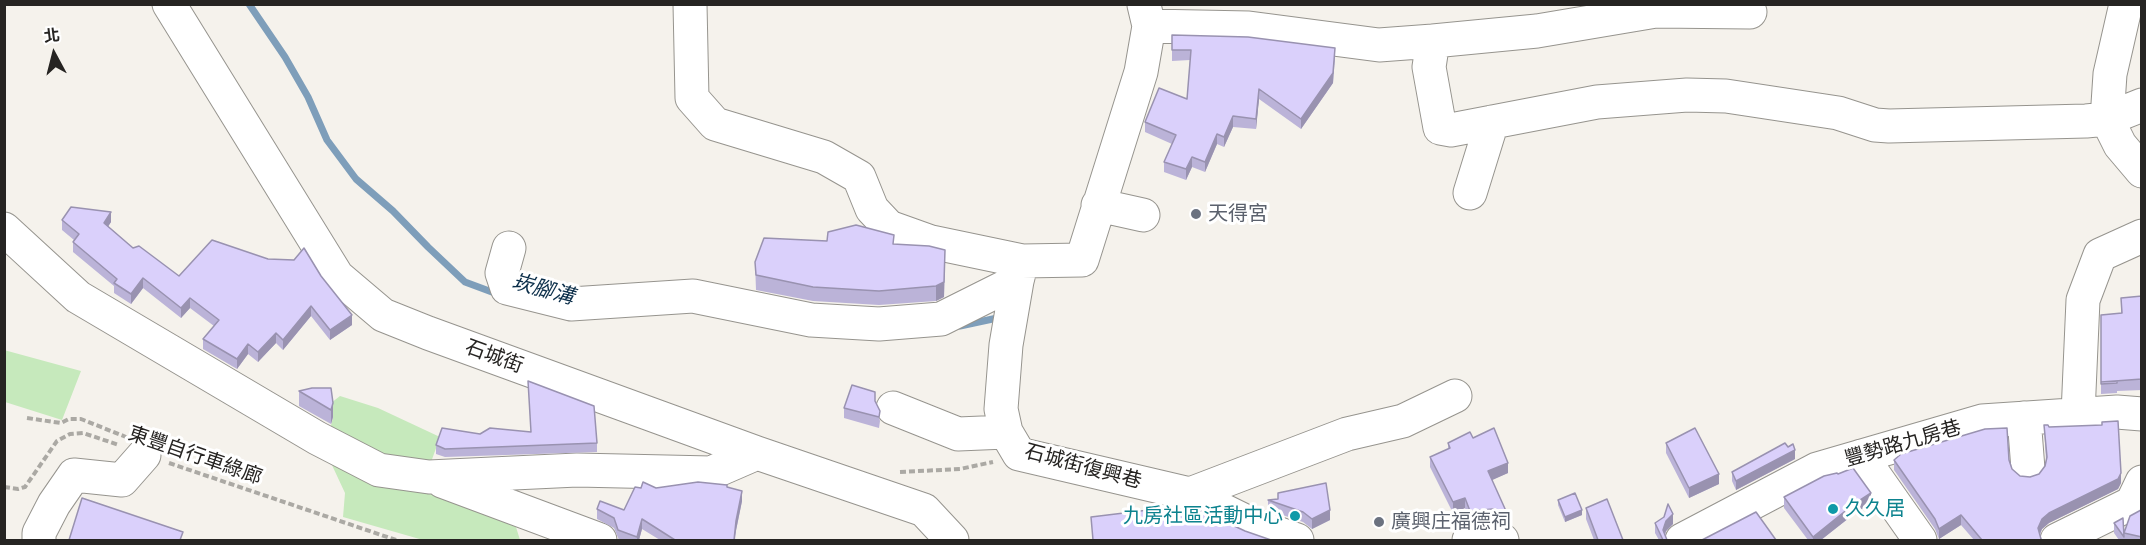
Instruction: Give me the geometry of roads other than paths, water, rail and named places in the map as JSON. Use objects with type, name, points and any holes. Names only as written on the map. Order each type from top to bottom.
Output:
[{"type":"street","name":"石城街","points":[[168,4],[337,276],[383,315],[439,338],[757,453],[924,510],[952,540]]},
{"type":"street","points":[[690,4],[692,98],[716,124],[824,157],[859,177],[872,209],[889,227],[1019,271]]},
{"type":"street","points":[[2126,4],[2110,74],[2107,119],[2120,145],[2142,171]]},
{"type":"street","points":[[509,248],[502,273],[507,288],[571,304],[693,296],[811,320],[879,324],[941,319],[1019,271],[1082,260],[1141,72],[1147,15],[1378,45],[1537,31],[1656,10],[1750,12]]},
{"type":"street","points":[[1433,40],[1429,67],[1440,128],[1451,130],[1598,102],[1687,95],[1726,96],[1838,113],[1875,125],[1889,126],[2086,121],[2107,119],[2142,105]]},
{"type":"street","points":[[1470,193],[1492,122]]},
{"type":"street","points":[[1098,205],[1143,215]]},
{"type":"street","points":[[4,229],[78,297],[317,438],[379,470],[429,477],[577,470],[711,473],[757,453]]},
{"type":"street","points":[[2078,414],[2083,300],[2100,255],[2142,236]]},
{"type":"street","name":"石城街復興巷","points":[[1019,271],[1006,345],[1000,409],[1006,432],[1019,454],[1190,494],[1251,525],[1301,537]]},
{"type":"street","points":[[1190,494],[1347,434],[1403,421],[1455,396]]},
{"type":"street","points":[[893,408],[958,434],[1006,432]]},
{"type":"street","name":"豐勢路九房巷","points":[[1682,540],[1817,469],[1982,421],[2117,412],[2142,414]]},
{"type":"street","points":[[2024,418],[2028,469]]},
{"type":"street","points":[[39,540],[39,533],[54,504],[74,475],[122,480],[138,447]]},
{"type":"street","points":[[1861,456],[1920,540]]},
{"type":"street","points":[[429,477],[600,540]]},
{"type":"street","points":[[2056,540],[2132,503],[2142,482]]},
{"type":"street","points":[[1469,540],[1494,538],[1502,540]]},
{"type":"waterway","name":"崁腳溝","points":[[249,4],[285,57],[308,97],[327,140],[356,179],[393,211],[465,282],[500,295]]},
{"type":"waterway","name":"崁腳溝","points":[[960,326],[1002,317]]},
{"type":"place","name":"天得宮","points":[[1196,214]]},
{"type":"place","name":"久久居","points":[[1833,509]]},
{"type":"place","name":"九房社區活動中心","points":[[1295,516]]},
{"type":"place","name":"廣興庄福德祠","points":[[1379,522]]}]
